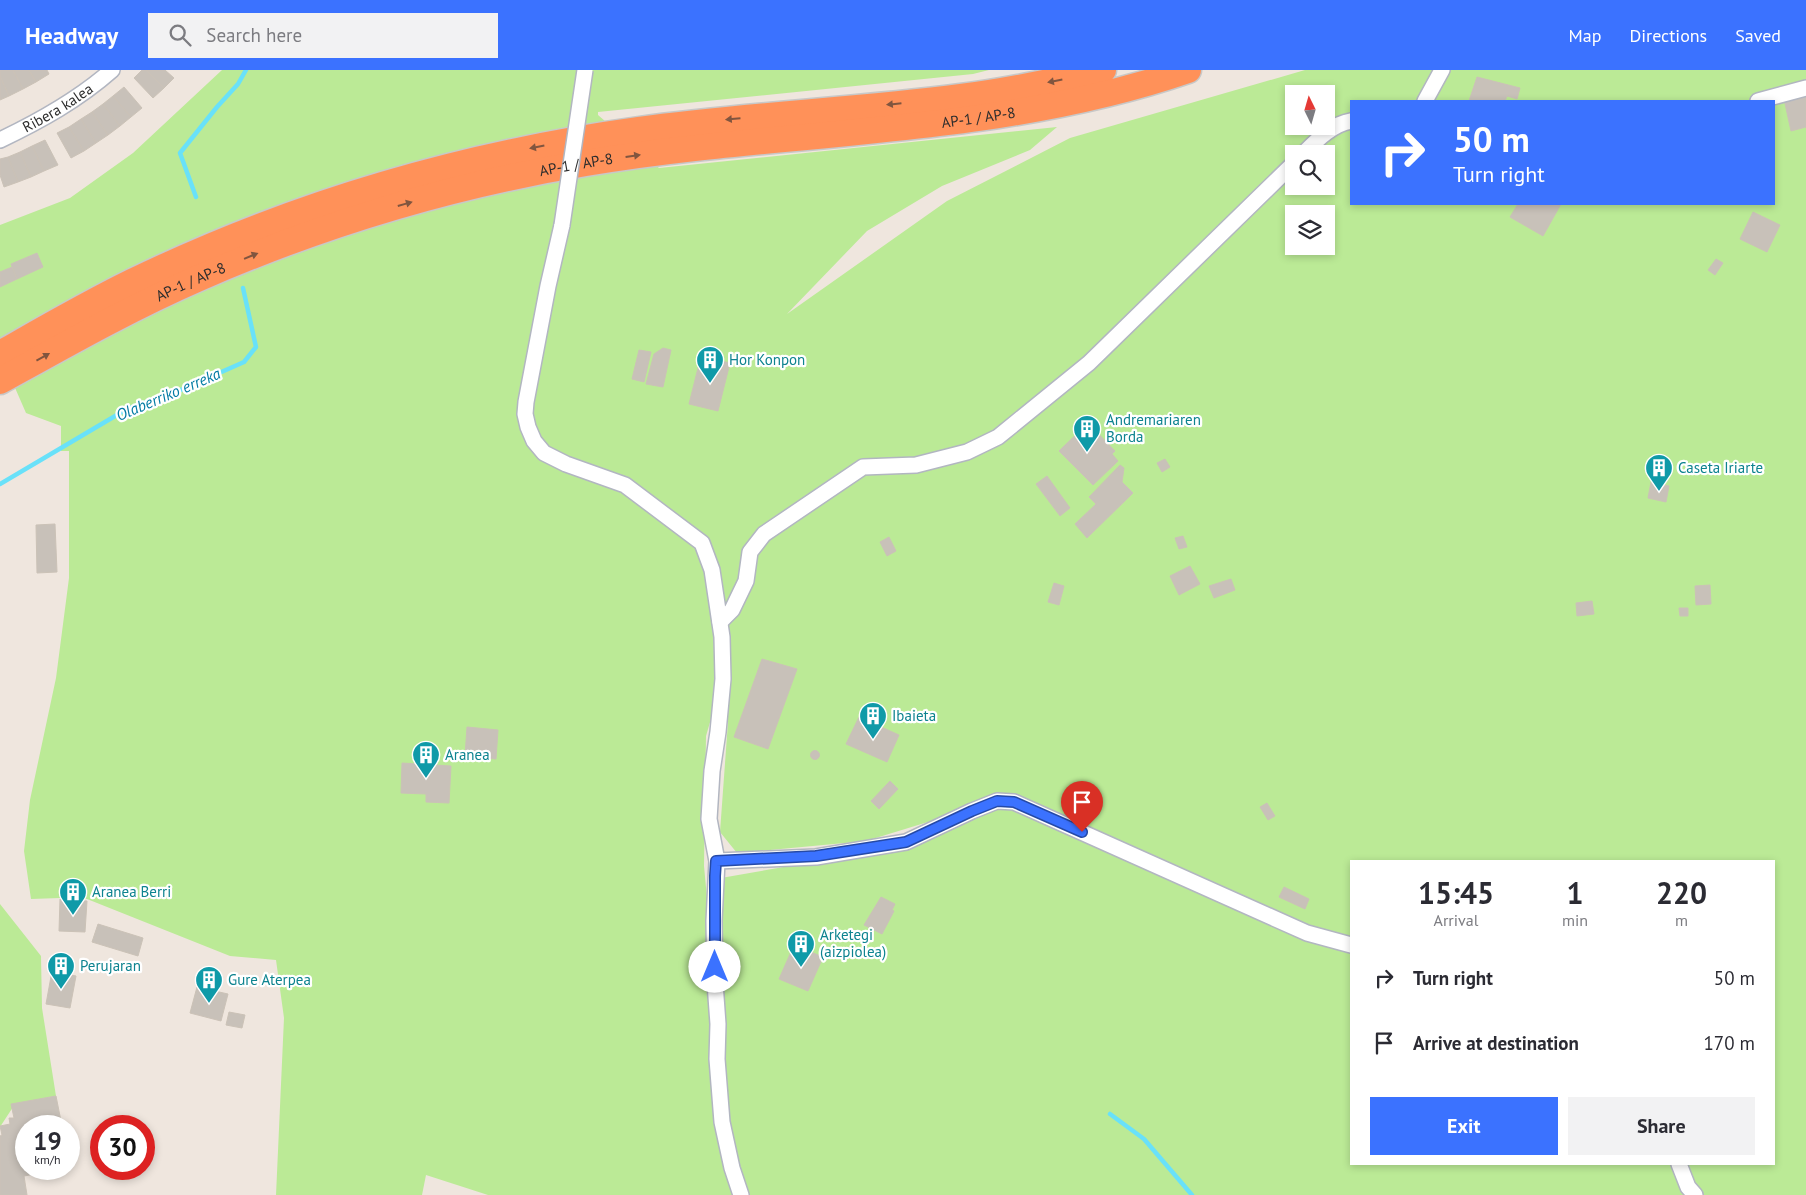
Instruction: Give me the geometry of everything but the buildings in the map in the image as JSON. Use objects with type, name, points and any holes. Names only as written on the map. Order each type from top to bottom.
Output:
[{"type":"highway","name":"AP-1 / AP-8","points":[[0,354],[81,308],[134,282],[241,235],[352,195],[465,163],[581,139],[639,130],[962,97],[1066,79],[1103,70]]},
{"type":"highway","name":"AP-1 / AP-8","points":[[0,381],[144,303],[250,256],[360,217],[472,186],[586,163],[643,154],[1018,113],[1122,90],[1188,70]]},
{"type":"street","name":"Ribera kalea","points":[[0,140],[53,113],[100,81],[112,70]]},
{"type":"street","points":[[585,70],[562,225],[548,286],[525,414],[534,441],[544,453],[566,464],[625,485],[702,542],[712,570],[722,638],[723,679],[712,771],[710,819],[716,861],[714,921],[718,1024],[717,1059],[722,1122],[732,1168],[741,1195]]},
{"type":"street","points":[[1426,100],[1442,70]]},
{"type":"street","points":[[1762,100],[1806,88]]},
{"type":"street","points":[[1312,145],[1322,135],[1350,121]]},
{"type":"street","points":[[720,622],[732,610],[746,581],[750,552],[764,534],[863,467],[916,465],[967,452],[998,436],[1090,363],[1285,172]]},
{"type":"street","points":[[716,861],[816,856],[906,842],[997,801],[1014,802],[1307,933],[1350,945]]},
{"type":"street","points":[[1679,1165],[1688,1187],[1695,1195]]},
{"type":"green space","points":[[222,70],[989,70],[973,74],[598,112],[598,115],[659,168],[1057,127],[1030,150],[942,186],[867,231],[787,314],[947,201],[1070,138],[1305,70],[1806,70],[1806,1195],[488,1195],[426,1175],[422,1195],[276,1195],[284,1018],[276,960],[230,956],[87,899],[31,899],[24,851],[30,800],[56,678],[69,578],[69,451],[61,451],[61,426],[26,413],[9,374],[0,377],[0,225],[70,198],[133,153]],"holes":[[[722,681],[728,722],[720,832],[737,853],[866,841],[993,802],[864,853],[721,878],[718,1017],[704,866],[706,736]]]},
{"type":"green space","points":[[0,904],[41,956],[42,1008],[56,1096],[15,1104],[0,1127]]},
{"type":"waterway","name":"Olaberriko erreka","points":[[196,197],[180,153],[238,84],[246,70]]},
{"type":"waterway","name":"Olaberriko erreka","points":[[0,484],[127,409],[174,393],[244,362],[256,347],[243,288]]},
{"type":"waterway","points":[[1110,1114],[1144,1139],[1192,1195]]},
{"type":"place","name":"Hor Konpon","points":[[710,384]]},
{"type":"place","name":"Andremariaren Borda","points":[[1087,453]]},
{"type":"place","name":"Caseta Iriarte","points":[[1659,492]]},
{"type":"place","name":"Ibaieta","points":[[873,740]]},
{"type":"place","name":"Aranea","points":[[426,779]]},
{"type":"place","name":"Aranea Berri","points":[[73,916]]},
{"type":"place","name":"Arketegi (aizpiolea)","points":[[801,968]]},
{"type":"place","name":"Perujaran","points":[[61,990]]},
{"type":"place","name":"Gure Aterpea","points":[[209,1004]]},
{"type":"route","points":[[715,967],[716,861],[798,858],[906,842],[997,801],[1014,802],[1082,832]]}]
